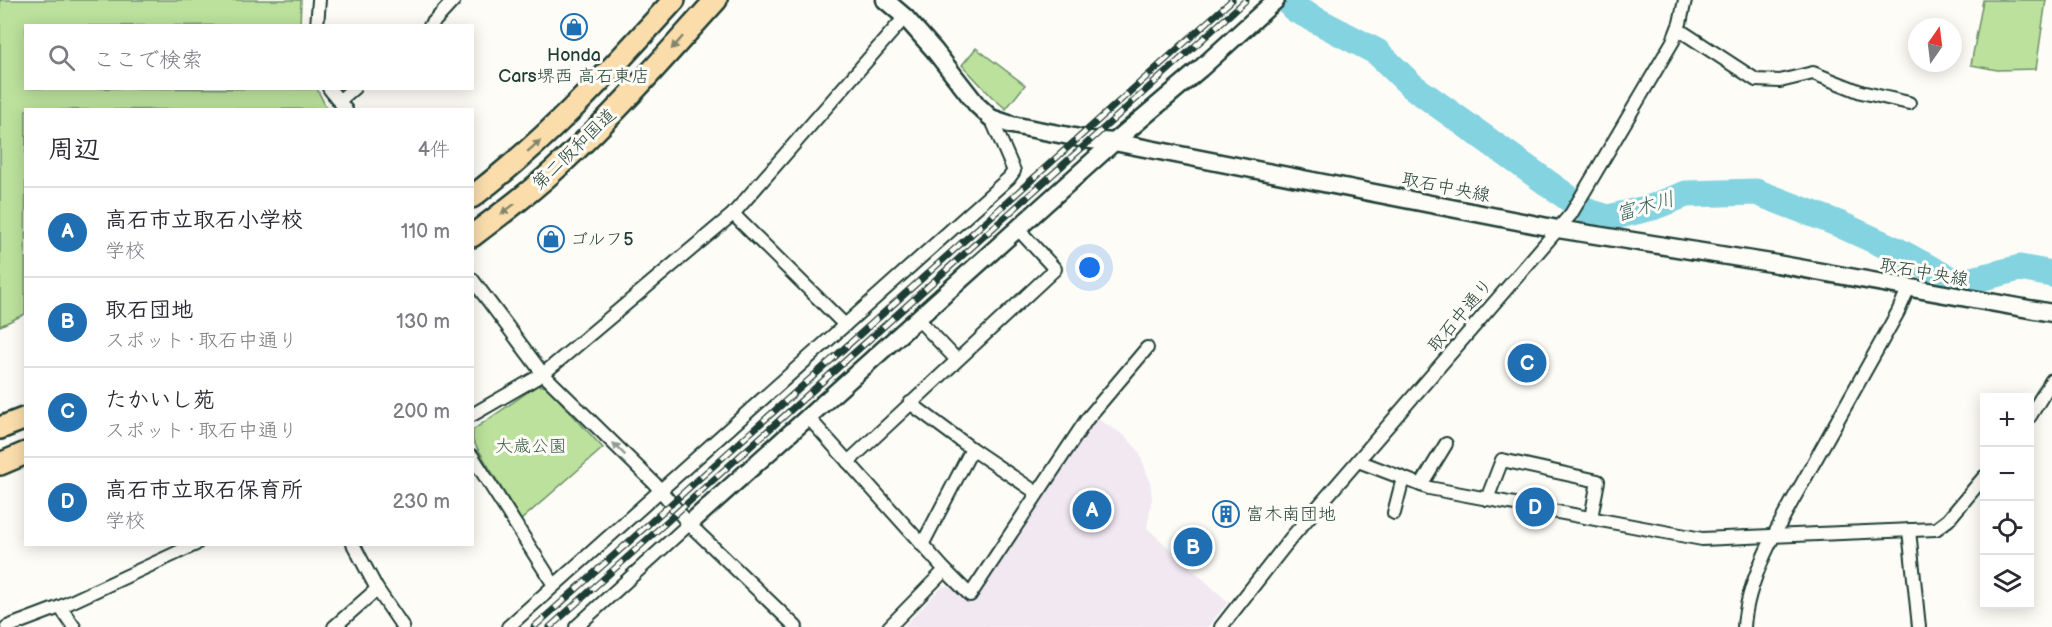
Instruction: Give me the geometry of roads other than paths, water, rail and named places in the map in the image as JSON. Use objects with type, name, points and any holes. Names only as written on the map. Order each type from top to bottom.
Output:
[{"type":"highway","name":"第二阪和国道","points":[[474,194],[546,136],[674,0]]},
{"type":"highway","name":"第二阪和国道","points":[[474,235],[519,201],[565,160],[626,99],[716,0]]},
{"type":"highway","points":[[0,428],[24,419]]},
{"type":"highway","points":[[0,464],[24,454]]},
{"type":"street","points":[[317,24],[318,0]]},
{"type":"street","points":[[432,24],[454,0]]},
{"type":"street","name":"取石中央線","points":[[885,0],[905,17],[934,50],[977,105],[991,118],[1012,125],[1090,140],[1114,142],[1558,229],[1771,263],[2052,313]]},
{"type":"street","name":"取石中通り","points":[[1221,627],[1291,538],[1558,229],[1578,202],[1678,29],[1685,0]]},
{"type":"street","points":[[576,627],[807,416],[1275,1]]},
{"type":"street","points":[[474,414],[543,374],[733,214],[905,17]]},
{"type":"street","points":[[1678,29],[1756,80],[1780,81],[1813,73],[1861,92],[1910,103]]},
{"type":"street","points":[[331,90],[342,105],[353,90]]},
{"type":"street","points":[[508,627],[1009,178],[1014,171],[991,118]]},
{"type":"street","points":[[733,214],[845,325]]},
{"type":"street","points":[[848,462],[1055,269],[1018,229]]},
{"type":"street","points":[[474,282],[543,374],[654,483],[689,524],[788,624]]},
{"type":"street","points":[[1744,627],[1756,578],[1773,537],[1898,312],[1908,289]]},
{"type":"street","points":[[917,318],[957,360]]},
{"type":"street","points":[[807,416],[922,545],[970,595],[1087,419],[1147,348]]},
{"type":"street","points":[[2034,409],[2052,380]]},
{"type":"street","points":[[910,404],[1037,493]]},
{"type":"street","points":[[1421,485],[1446,444]]},
{"type":"street","points":[[922,545],[972,449]]},
{"type":"street","points":[[474,459],[554,585]]},
{"type":"street","points":[[1487,499],[1502,460],[1599,481],[1591,518]]},
{"type":"street","points":[[1358,461],[1421,485],[1702,539],[1936,529],[1948,520],[1980,482]]},
{"type":"street","points":[[1394,513],[1403,478]]},
{"type":"street","points":[[1909,530],[1919,627]]},
{"type":"street","points":[[7,627],[60,607],[192,546]]},
{"type":"street","points":[[354,546],[377,589],[403,627]]},
{"type":"street","points":[[889,627],[945,570]]},
{"type":"street","points":[[334,627],[377,589]]},
{"type":"street","points":[[60,607],[74,627]]},
{"type":"waterway","name":"富木川","points":[[1286,0],[1295,9],[1377,52],[1412,86],[1588,212],[1608,218],[1653,207],[1686,194],[1756,192],[1839,224],[1898,251],[1951,280],[1968,281],[2020,268],[2052,274]]},
{"type":"railway","points":[[534,627],[1232,0]]},
{"type":"railway","points":[[550,627],[1246,0]]},
{"type":"place","name":"Honda Cars堺西 高石東店","points":[[574,27]]},
{"type":"place","name":"ゴルフ5","points":[[551,239]]},
{"type":"place","name":"たかいし苑","points":[[1527,363]]},
{"type":"place","name":"高石市立取石保育所","points":[[1535,507]]},
{"type":"place","name":"高石市立取石小学校","points":[[1092,510]]},
{"type":"place","name":"富木南団地","points":[[1226,514]]},
{"type":"place","name":"取石団地","points":[[1193,547]]},
{"type":"park label","name":"大歳公園","points":[[531,446]]}]
